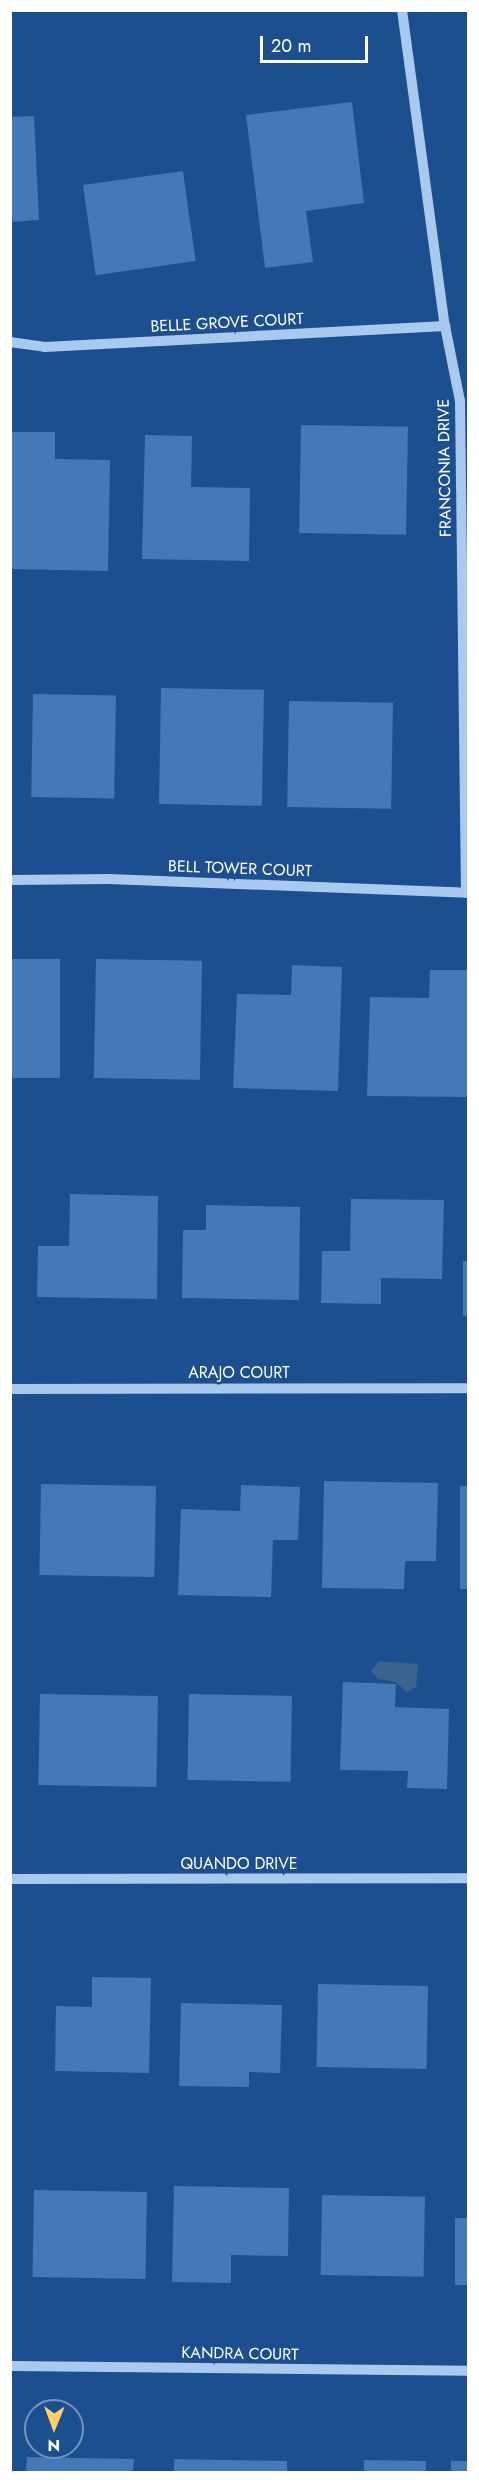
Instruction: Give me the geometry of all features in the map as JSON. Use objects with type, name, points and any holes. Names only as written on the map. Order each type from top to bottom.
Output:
[{"type":"street","name":"FRANCONIA DRIVE","points":[[402,10],[445,326],[460,401],[467,893]]},
{"type":"street","name":"BELLE GROVE COURT","points":[[10,342],[45,347],[445,326]]},
{"type":"street","name":"BELL TOWER COURT","points":[[10,880],[109,879],[467,893]]},
{"type":"street","name":"ARAJO COURT","points":[[10,1389],[468,1388]]},
{"type":"street","name":"QUANDO DRIVE","points":[[10,1879],[468,1878]]},
{"type":"street","name":"KANDRA COURT","points":[[10,2366],[468,2371]]},
{"type":"water","points":[[379,1661],[418,1664],[416,1687],[407,1692],[395,1682],[378,1679],[371,1671]]},
{"type":"building","points":[[352,102],[364,203],[306,211],[313,262],[265,268],[246,115]]},
{"type":"building","points":[[34,116],[39,220],[10,222],[10,117]]},
{"type":"building","points":[[183,171],[196,261],[96,275],[83,185]]},
{"type":"building","points":[[301,425],[408,427],[406,535],[299,533]]},
{"type":"building","points":[[10,432],[55,432],[55,459],[110,460],[108,571],[10,569]]},
{"type":"building","points":[[145,435],[192,436],[191,487],[250,488],[249,561],[142,559]]},
{"type":"building","points":[[161,688],[264,690],[262,806],[159,804]]},
{"type":"building","points":[[33,694],[116,695],[114,798],[31,797]]},
{"type":"building","points":[[289,701],[393,703],[391,809],[287,807]]},
{"type":"building","points":[[10,959],[60,959],[60,1078],[10,1078]]},
{"type":"building","points":[[96,959],[202,961],[200,1080],[94,1078]]},
{"type":"building","points":[[292,965],[342,967],[338,1091],[233,1088],[237,994],[291,995]]},
{"type":"building","points":[[430,970],[468,970],[468,1097],[367,1096],[370,997],[429,998]]},
{"type":"building","points":[[70,1194],[158,1196],[157,1299],[37,1297],[38,1246],[69,1246]]},
{"type":"building","points":[[351,1199],[444,1200],[442,1279],[381,1278],[381,1304],[321,1303],[322,1251],[350,1251]]},
{"type":"building","points":[[206,1205],[300,1207],[299,1300],[182,1298],[183,1230],[206,1230]]},
{"type":"building","points":[[463,1261],[468,1261],[468,1316],[463,1316]]},
{"type":"building","points":[[324,1481],[438,1483],[436,1561],[405,1561],[404,1589],[322,1588]]},
{"type":"building","points":[[41,1484],[156,1486],[154,1577],[39,1575]]},
{"type":"building","points":[[241,1485],[300,1487],[298,1540],[273,1540],[271,1597],[178,1595],[181,1509],[240,1511]]},
{"type":"building","points":[[460,1486],[468,1486],[468,1589],[460,1589]]},
{"type":"building","points":[[343,1682],[396,1684],[395,1707],[449,1709],[447,1789],[407,1788],[408,1771],[340,1770]]},
{"type":"building","points":[[40,1694],[158,1696],[156,1787],[38,1785]]},
{"type":"building","points":[[189,1694],[292,1696],[290,1782],[187,1780]]},
{"type":"building","points":[[92,1977],[151,1978],[149,2073],[55,2071],[56,2006],[92,2007]]},
{"type":"building","points":[[318,1984],[428,1986],[427,2069],[317,2067]]},
{"type":"building","points":[[181,2003],[282,2005],[280,2073],[249,2072],[249,2087],[179,2086]]},
{"type":"building","points":[[174,2186],[289,2188],[288,2256],[231,2255],[231,2283],[172,2282]]},
{"type":"building","points":[[34,2190],[147,2192],[145,2279],[32,2277]]},
{"type":"building","points":[[322,2195],[425,2197],[424,2277],[321,2275]]},
{"type":"building","points":[[455,2218],[468,2218],[468,2285],[455,2285]]},
{"type":"building","points":[[27,2459],[134,2459],[133,2472],[26,2472]]},
{"type":"building","points":[[174,2459],[287,2461],[287,2472],[174,2472]]},
{"type":"building","points":[[364,2460],[426,2461],[426,2472],[364,2472]]},
{"type":"building","points":[[451,2461],[468,2461],[468,2472],[451,2472]]}]
